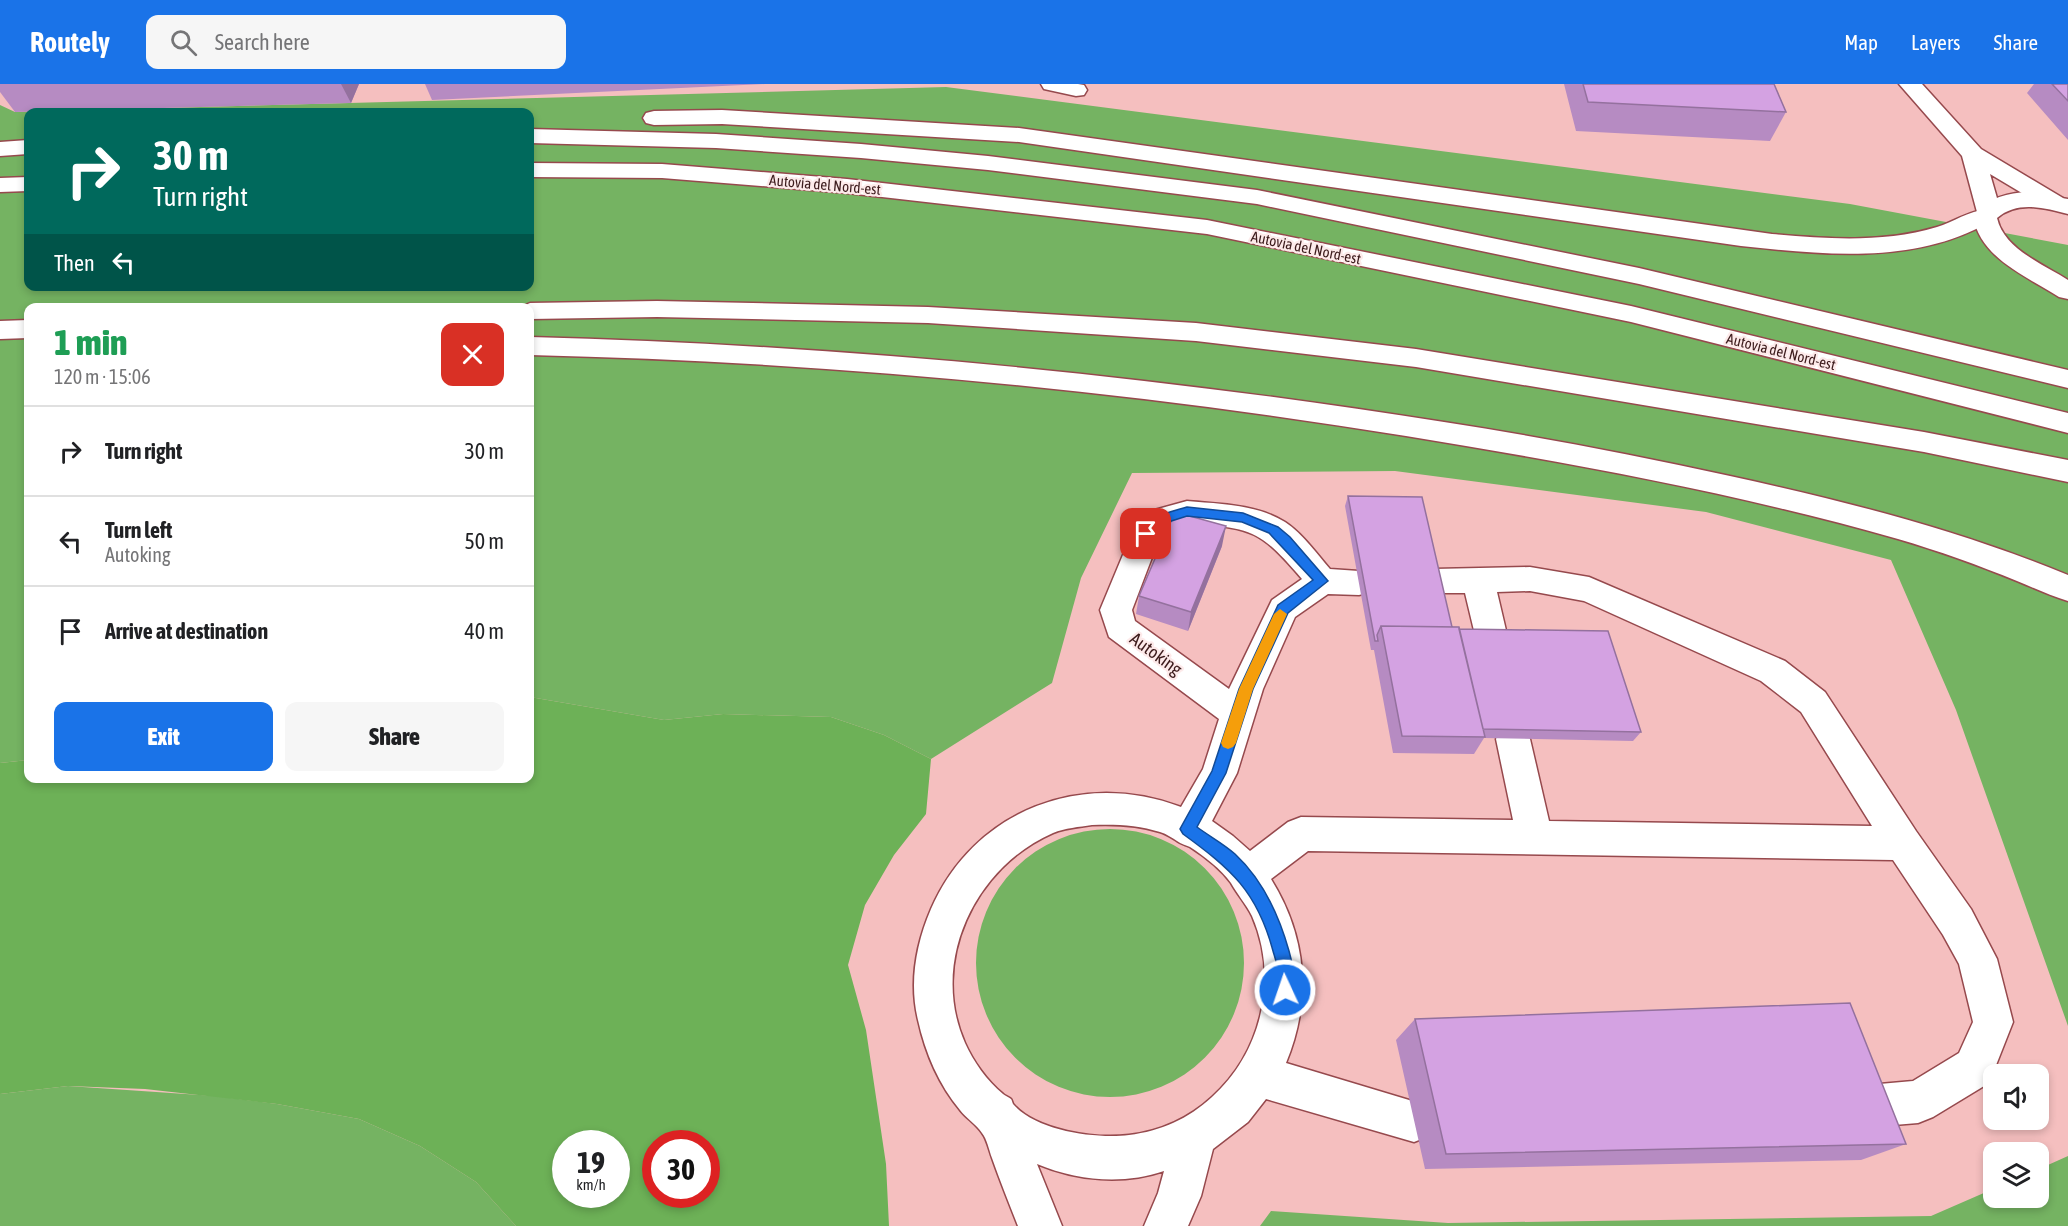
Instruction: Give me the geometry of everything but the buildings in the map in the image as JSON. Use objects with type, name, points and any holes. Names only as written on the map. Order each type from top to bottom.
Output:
[{"type":"main road","points":[[1052,84],[1076,90]]},
{"type":"main road","points":[[1910,84],[1973,154],[2061,205]]},
{"type":"main road","points":[[534,121],[722,117],[1019,135],[1741,240],[1809,246],[1895,244],[1944,236],[1987,214],[2004,202],[2017,200],[2061,205]]},
{"type":"main road","name":"Autovia del Nord-est","points":[[534,136],[716,141],[861,151],[988,163],[1257,197],[1638,276],[2068,380]]},
{"type":"main road","points":[[0,149],[24,147]]},
{"type":"main road","points":[[1973,154],[1987,214],[1985,225],[1994,241],[2009,254],[2068,291]]},
{"type":"main road","name":"Autovia del Nord-est","points":[[534,170],[662,171],[847,186],[1207,227],[1631,314],[2068,423]]},
{"type":"main road","points":[[0,185],[24,184]]},
{"type":"main road","points":[[2030,266],[2068,278]]},
{"type":"main road","points":[[534,311],[657,309],[928,315],[1196,332],[1416,358],[1924,442],[2068,471]]},
{"type":"main road","points":[[0,330],[24,329]]},
{"type":"main road","points":[[534,346],[619,347],[813,358],[1054,379],[1346,415],[1581,454],[1836,510],[1948,541],[2022,568],[2068,589]]},
{"type":"main road","points":[[0,348],[24,347]]},
{"type":"main road","name":"Autoking","points":[[1238,714],[1120,628],[1116,610],[1146,534],[1158,520],[1187,512],[1243,517],[1274,530],[1286,540],[1322,581]]},
{"type":"main road","points":[[1434,581],[1530,579],[1589,589],[1773,671],[1813,702],[1951,914],[1977,959],[1993,1022],[1974,1068],[1918,1102],[1842,1108]]},
{"type":"main road","points":[[1188,829],[1219,773],[1246,689],[1283,609],[1322,581],[1359,583]]},
{"type":"main road","points":[[1478,581],[1492,639]]},
{"type":"main road","points":[[1513,739],[1535,838]]},
{"type":"main road","points":[[1092,808],[1141,812],[1188,829],[1229,858],[1246,876],[1273,921],[1286,972],[1282,1026],[1261,1077],[1232,1112],[1194,1139],[1145,1154],[1092,1156],[1040,1142],[996,1114],[957,1071],[936,1021],[931,967],[942,917],[966,874],[1001,840],[1044,818],[1092,808]]},
{"type":"main road","points":[[1246,876],[1300,834],[1903,843]]},
{"type":"main road","points":[[1261,1077],[1414,1121]]},
{"type":"main road","points":[[996,1114],[1040,1226]]},
{"type":"main road","points":[[1166,1226],[1179,1196],[1194,1139]]},
{"type":"green space","points":[[946,87],[1850,204],[2068,245],[2068,1026],[1956,710],[1891,560],[1706,512],[1395,471],[1132,473],[1081,578],[1052,683],[931,759],[884,735],[831,717],[723,714],[664,720],[534,698],[534,303],[24,303],[24,760],[0,763],[0,105],[15,112],[24,112],[24,291],[534,291],[534,108],[164,108]]},
{"type":"green space","points":[[534,698],[664,720],[723,714],[831,717],[884,735],[931,759],[926,814],[894,855],[865,905],[848,965],[866,1030],[886,1164],[889,1226],[516,1226],[476,1182],[420,1146],[359,1119],[277,1104],[145,1089],[68,1086],[0,1094],[0,763],[24,760],[24,783],[534,783]]},
{"type":"green space","points":[[1110,829],[1149,835],[1173,845],[1195,860],[1213,878],[1228,900],[1238,924],[1244,963],[1238,1002],[1228,1026],[1213,1048],[1195,1066],[1173,1081],[1149,1091],[1110,1097],[1071,1091],[1047,1081],[1025,1066],[1007,1048],[992,1026],[982,1002],[976,963],[982,924],[992,900],[1007,878],[1025,860],[1047,845],[1071,835]]},
{"type":"green space","points":[[68,1086],[215,1096],[277,1104],[359,1119],[420,1146],[476,1182],[516,1226],[0,1226],[0,1094]]},
{"type":"green space","points":[[2068,1156],[2068,1226],[1260,1226],[1271,1211],[1448,1223],[1931,1216],[1983,1193],[1983,1208],[2049,1208],[2049,1165]]},
{"type":"slow traffic","points":[[1228,743],[1246,689],[1280,614]]},
{"type":"route","points":[[1146,534],[1158,520],[1187,512],[1243,517],[1274,530],[1286,540],[1322,581],[1283,609],[1246,689],[1219,773],[1188,829],[1229,858],[1246,876],[1273,921],[1286,972],[1285,990]]}]
